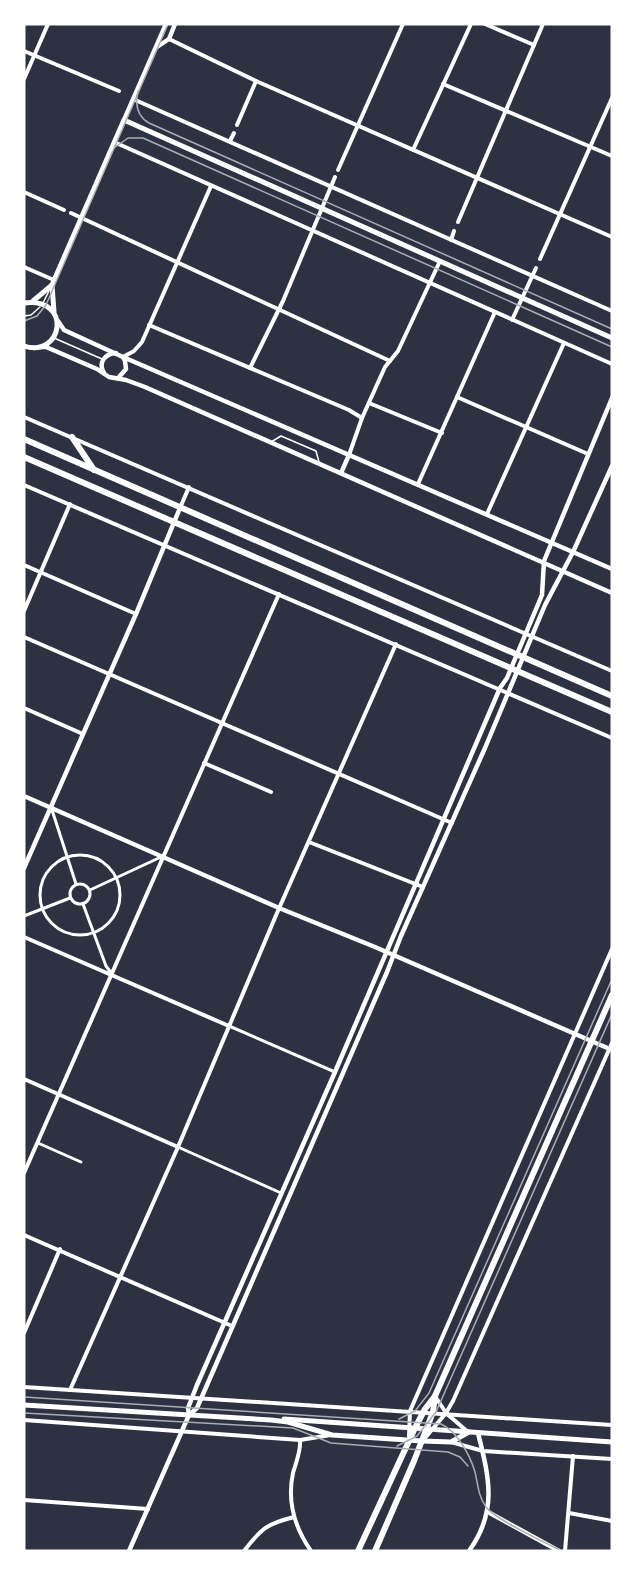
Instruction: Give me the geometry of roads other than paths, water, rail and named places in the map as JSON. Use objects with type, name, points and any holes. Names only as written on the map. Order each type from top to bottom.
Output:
[{"type":"main road","points":[[24,345],[40,347],[48,344],[54,337],[57,329],[53,282],[124,120],[612,338]]},
{"type":"main road","points":[[26,303],[53,282]]},
{"type":"main road","points":[[26,303],[43,303],[55,314]]},
{"type":"main road","points":[[72,437],[95,471]]},
{"type":"main road","points":[[24,439],[612,696]]},
{"type":"main road","points":[[24,457],[612,712]]},
{"type":"main road","points":[[358,1551],[409,1440],[412,1427],[435,1396],[612,995]]},
{"type":"main road","points":[[375,1551],[422,1441],[430,1429],[435,1396]]},
{"type":"main road","points":[[24,1405],[271,1420],[288,1422],[332,1435],[422,1441],[451,1442],[468,1432]]},
{"type":"main road","points":[[271,1420],[295,1419],[612,1442]]},
{"type":"street","points":[[24,80],[32,55],[48,24]]},
{"type":"street","points":[[124,120],[166,24]]},
{"type":"street","points":[[155,49],[169,39],[175,24]]},
{"type":"street","points":[[338,170],[403,24]]},
{"type":"street","points":[[414,150],[471,24]]},
{"type":"street","points":[[485,24],[534,45]]},
{"type":"street","points":[[458,222],[543,24]]},
{"type":"street","points":[[169,39],[256,81],[612,237]]},
{"type":"street","points":[[24,51],[119,90]]},
{"type":"street","points":[[237,125],[256,81]]},
{"type":"street","points":[[443,84],[612,156]]},
{"type":"street","points":[[540,260],[612,98]]},
{"type":"street","points":[[133,99],[612,311]]},
{"type":"street","points":[[230,141],[234,133]]},
{"type":"street","points":[[114,142],[612,364]]},
{"type":"street","points":[[250,368],[313,231],[335,177]]},
{"type":"street","points":[[104,373],[101,367],[103,359],[110,354],[121,356],[135,351],[142,342],[211,186]]},
{"type":"street","points":[[24,192],[64,210]]},
{"type":"street","points":[[71,213],[390,361]]},
{"type":"street","points":[[451,240],[454,231]]},
{"type":"street","points":[[341,473],[369,403],[390,361],[398,351],[440,261]]},
{"type":"street","points":[[24,267],[53,282]]},
{"type":"street","points":[[512,320],[536,268]]},
{"type":"street","points":[[418,484],[495,312]]},
{"type":"street","points":[[55,314],[59,325],[64,330],[612,569]]},
{"type":"street","points":[[149,325],[349,410],[362,418]]},
{"type":"street","points":[[486,514],[564,343]]},
{"type":"street","points":[[40,347],[51,349],[109,377],[145,387],[544,561],[563,572],[612,593]]},
{"type":"street","points":[[117,378],[126,369],[126,361],[121,356]]},
{"type":"street","points":[[457,397],[588,454]]},
{"type":"street","points":[[189,1415],[188,1408],[192,1396],[335,1072],[500,688],[529,627],[543,591],[544,561],[612,398]]},
{"type":"street","points":[[369,403],[442,434]]},
{"type":"street","points":[[24,417],[612,671]]},
{"type":"street","points":[[129,1551],[189,1415],[197,1408],[202,1397],[554,585],[573,552],[612,466]]},
{"type":"street","points":[[24,484],[612,738]]},
{"type":"street","points":[[24,868],[52,808],[189,487]]},
{"type":"street","points":[[24,611],[70,504]]},
{"type":"street","points":[[24,565],[136,614]]},
{"type":"street","points":[[24,1173],[279,594]]},
{"type":"street","points":[[24,637],[452,823]]},
{"type":"street","points":[[70,1390],[396,644]]},
{"type":"street","points":[[24,708],[83,734]]},
{"type":"street","points":[[204,763],[271,792]]},
{"type":"street","points":[[24,796],[610,1050]]},
{"type":"street","points":[[52,808],[76,884]]},
{"type":"street","points":[[309,842],[423,888]]},
{"type":"street","points":[[68,856],[90,856],[101,861],[110,868],[116,878],[120,891],[119,904],[114,916],[105,926],[93,933],[75,934],[58,928],[49,920],[43,909],[40,896],[47,872],[56,862],[68,856]]},
{"type":"street","points":[[90,890],[163,856]]},
{"type":"street","points":[[76,884],[83,884],[90,890],[90,897],[83,904],[74,903],[71,898],[71,889],[76,884]]},
{"type":"street","points":[[24,916],[71,898]]},
{"type":"street","points":[[83,904],[106,966],[112,974]]},
{"type":"street","points":[[24,937],[342,1076]]},
{"type":"street","points":[[412,1427],[410,1411],[612,949]]},
{"type":"street","points":[[430,1429],[446,1413],[453,1401],[612,1042]]},
{"type":"street","points":[[24,1079],[289,1197]]},
{"type":"street","points":[[38,1143],[81,1162]]},
{"type":"street","points":[[24,1235],[232,1326]]},
{"type":"street","points":[[24,1333],[60,1250]]},
{"type":"street","points":[[24,1387],[192,1396],[612,1425]]},
{"type":"street","points":[[435,1396],[446,1413],[468,1432]]},
{"type":"street","points":[[24,1420],[300,1440],[332,1435]]},
{"type":"street","points":[[469,1551],[478,1538],[488,1512],[490,1488],[478,1433]]},
{"type":"street","points":[[300,1440],[301,1447],[291,1486],[294,1517],[311,1551]]},
{"type":"street","points":[[451,1442],[483,1451],[612,1459]]},
{"type":"street","points":[[565,1551],[573,1456]]},
{"type":"street","points":[[24,1500],[148,1509]]},
{"type":"street","points":[[488,1512],[559,1551]]},
{"type":"street","points":[[568,1514],[612,1521]]},
{"type":"street","points":[[244,1551],[255,1537],[272,1522],[294,1517]]},
{"type":"lane","points":[[24,316],[31,315],[43,303],[53,282]]},
{"type":"lane","points":[[54,337],[103,359]]},
{"type":"lane","points":[[270,442],[281,436],[316,451],[319,463]]},
{"type":"tram line","points":[[24,321],[37,316],[46,305],[168,24]]},
{"type":"tram line","points":[[138,91],[138,109],[149,123],[612,329]]},
{"type":"tram line","points":[[114,148],[128,138],[143,138],[612,347]]},
{"type":"tram line","points":[[399,1419],[415,1411],[429,1393],[612,979]]},
{"type":"tram line","points":[[397,1446],[417,1436],[436,1412],[612,1014]]},
{"type":"tram line","points":[[24,1397],[441,1424],[452,1432],[470,1458],[486,1507],[510,1524],[562,1551]]},
{"type":"tram line","points":[[24,1413],[293,1428],[331,1443],[448,1452],[460,1457],[468,1466]]}]
